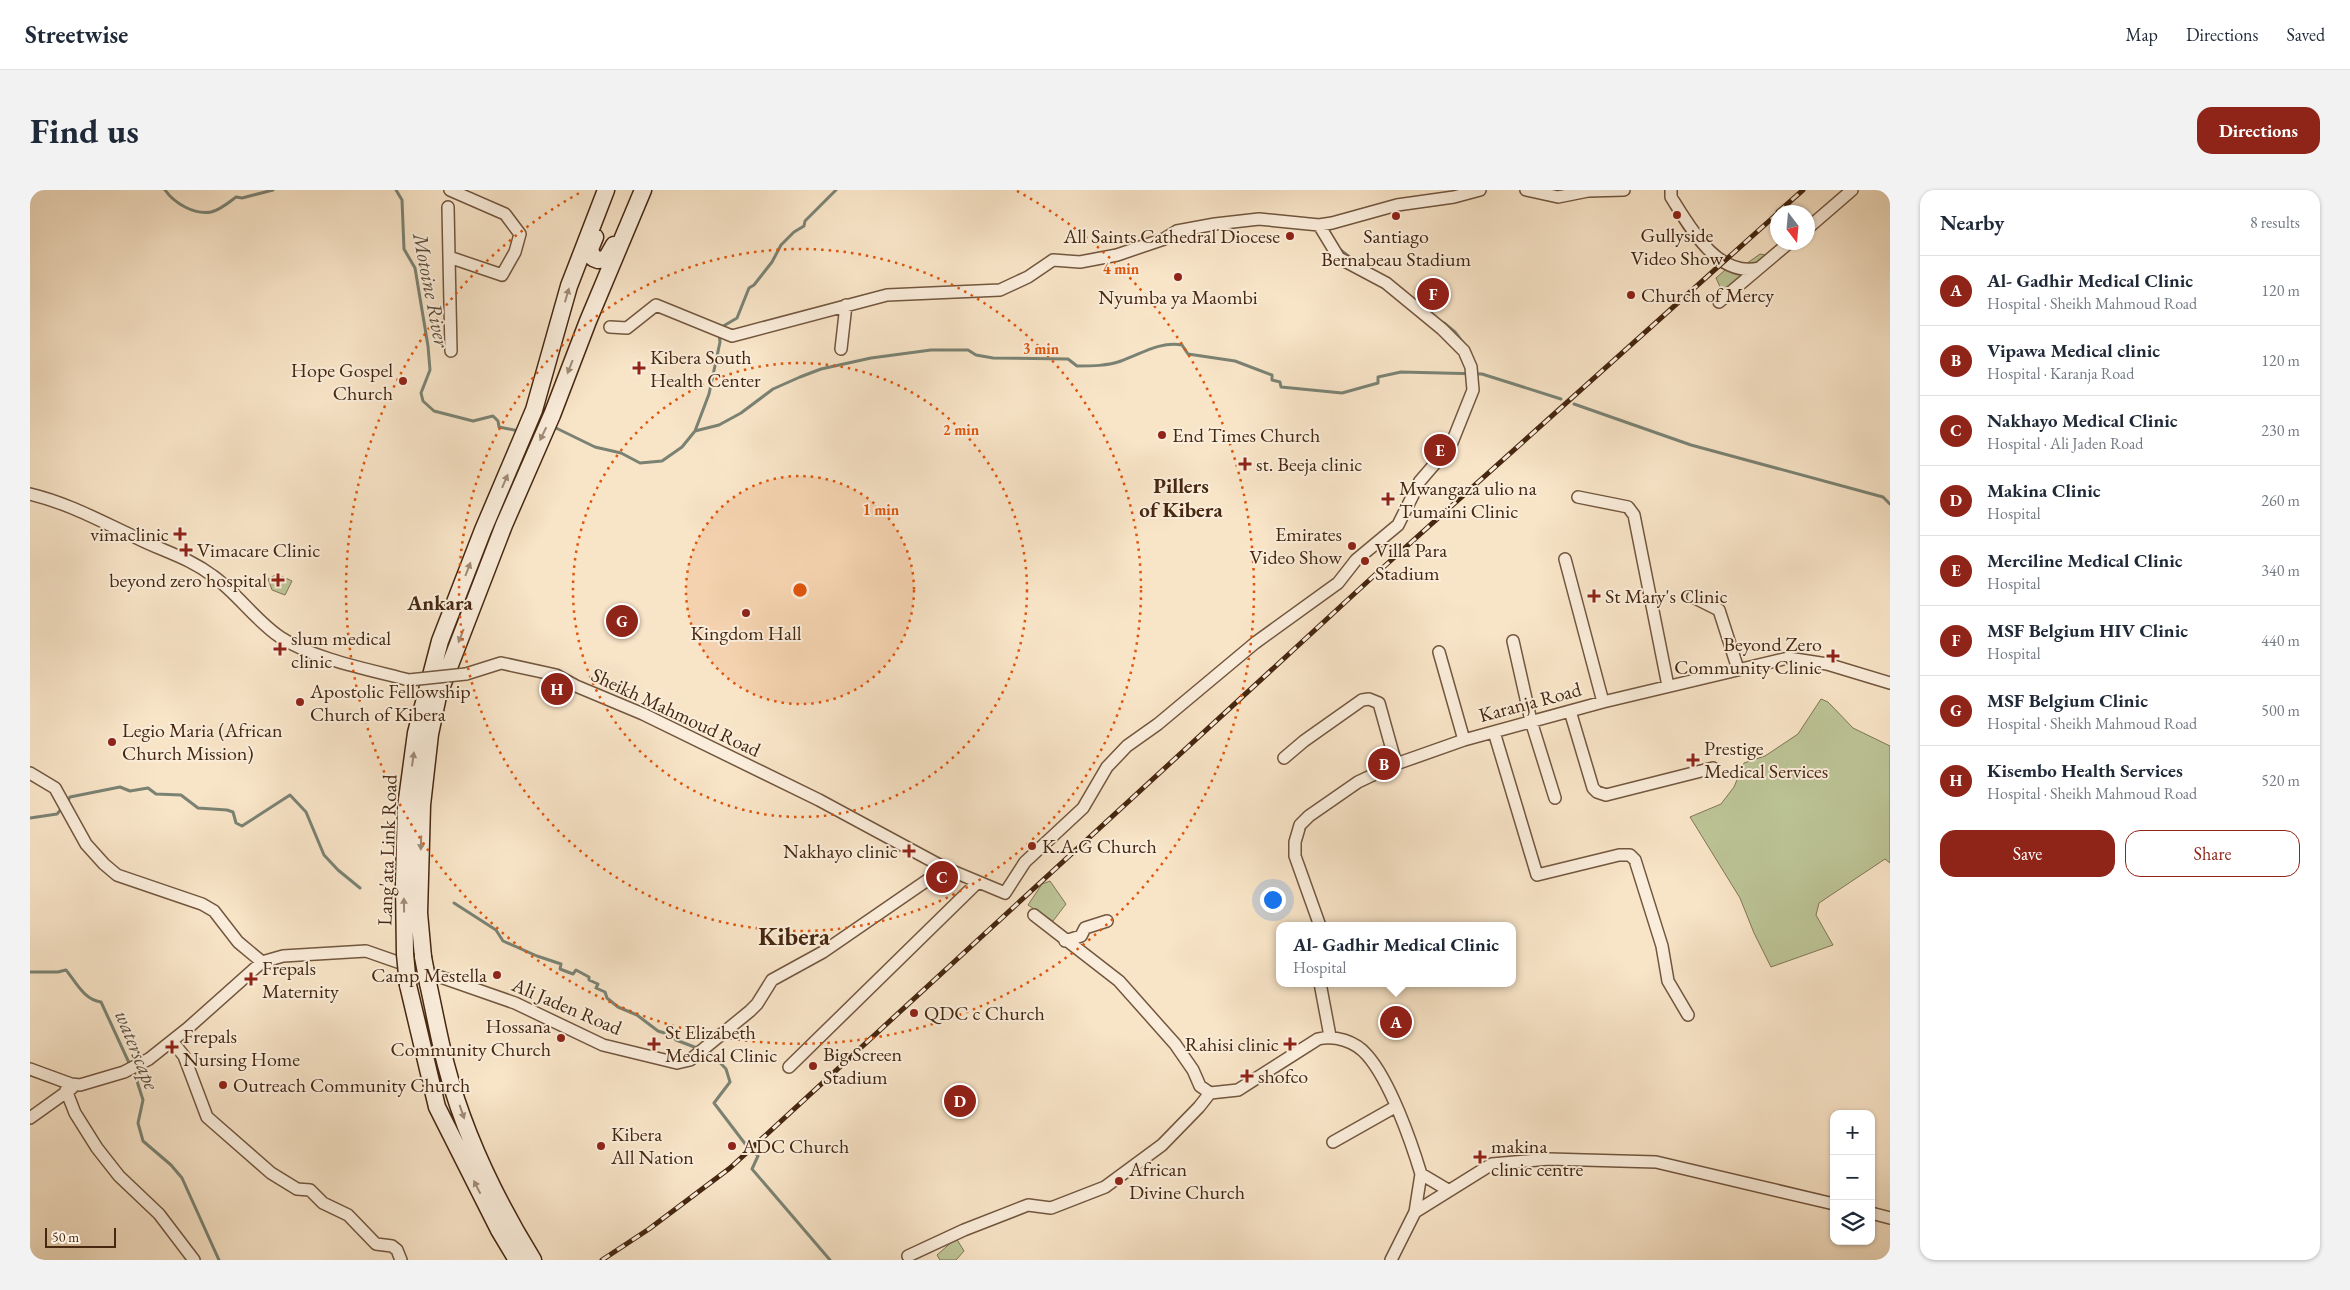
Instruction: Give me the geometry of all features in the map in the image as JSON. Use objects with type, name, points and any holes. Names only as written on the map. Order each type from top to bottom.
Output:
[{"type":"main road","points":[[607,190],[604,210],[590,249],[593,258],[598,260],[606,260],[638,190]]},
{"type":"main road","name":"Lang'ata Link Road","points":[[517,1260],[499,1230],[437,1107],[408,985],[405,954],[404,883],[406,807],[416,733],[440,641],[483,530],[534,410],[569,286],[607,190]]},
{"type":"main road","name":"Lang'ata Link Road","points":[[534,1260],[512,1225],[476,1152],[446,1066],[423,957],[419,913],[424,772],[438,696],[534,453],[552,415],[588,321],[643,190]]},
{"type":"street","points":[[449,258],[502,275],[515,252],[520,234],[505,214],[450,190]]},
{"type":"street","points":[[610,327],[627,328],[656,305],[732,336],[887,295],[1000,290],[1028,277],[1053,260],[1080,262],[1117,255],[1164,239],[1177,232],[1215,224],[1259,219],[1319,225],[1397,205],[1454,198],[1480,190]]},
{"type":"street","points":[[1526,190],[1558,197],[1588,191],[1624,190]]},
{"type":"street","points":[[1670,190],[1671,197],[1698,237],[1723,262],[1748,271],[1759,268]]},
{"type":"street","points":[[1815,222],[1852,190]]},
{"type":"street","points":[[448,207],[450,351]]},
{"type":"street","name":"Sheikh Mahmoud Road","points":[[30,494],[55,500],[81,510],[136,538],[181,555],[219,581],[280,637],[324,657],[410,680],[466,674],[502,663],[556,675],[576,686],[642,714],[819,800],[945,868],[1005,892],[1025,862],[1083,808],[1107,767],[1127,746],[1158,724],[1255,643],[1338,583],[1356,560],[1398,525],[1420,481],[1451,445],[1473,390],[1472,371],[1464,351],[1453,339],[1386,283],[1339,258],[1319,225]]},
{"type":"street","points":[[1719,302],[1780,250]]},
{"type":"street","points":[[841,349],[846,305]]},
{"type":"street","points":[[1578,497],[1628,507],[1634,514],[1668,686]]},
{"type":"street","points":[[1565,559],[1603,702]]},
{"type":"street","points":[[1693,598],[1719,610],[1738,669]]},
{"type":"street","points":[[1513,641],[1531,721],[1556,798]]},
{"type":"street","points":[[1439,652],[1464,740]]},
{"type":"street","name":"Karanja Road","points":[[1319,922],[1295,856],[1295,842],[1300,825],[1309,816],[1358,782],[1396,764],[1464,740],[1531,721],[1788,658],[1827,664],[1890,684]]},
{"type":"street","points":[[1284,758],[1304,741],[1362,700],[1369,699],[1379,703],[1396,764]]},
{"type":"street","points":[[1570,711],[1593,788],[1600,794],[1713,768]]},
{"type":"street","points":[[1494,732],[1537,875],[1619,854],[1630,855],[1635,860],[1662,946],[1668,981],[1688,1015]]},
{"type":"street","points":[[30,773],[56,788],[86,844],[117,875],[202,904],[214,911],[238,942],[262,962]]},
{"type":"street","name":"Ali Jaden Road","points":[[30,1118],[66,1090],[124,1072],[149,1058],[172,1041],[262,962],[283,956],[366,951],[515,1003],[603,1045],[677,1063],[690,1060],[757,1004],[772,980],[823,952],[945,868]]},
{"type":"street","points":[[789,1067],[978,882]]},
{"type":"street","points":[[1034,915],[1065,941],[1119,981],[1136,998],[1144,1012],[1175,1044],[1193,1070],[1200,1086],[1210,1093],[1238,1090],[1318,1039],[1330,1036],[1352,1043],[1367,1054],[1386,1085],[1421,1174],[1415,1212],[1391,1260]]},
{"type":"street","points":[[1065,941],[1081,936],[1085,928],[1107,921]]},
{"type":"street","points":[[1321,987],[1330,1036]]},
{"type":"street","points":[[172,1041],[184,1056],[207,1117],[272,1173],[296,1189],[310,1190],[323,1203],[348,1215],[376,1244],[392,1246],[397,1250],[401,1260]]},
{"type":"street","points":[[30,1069],[71,1084],[80,1085]]},
{"type":"street","points":[[66,1090],[76,1113],[97,1148],[118,1176],[159,1214],[194,1260]]},
{"type":"street","points":[[908,1256],[964,1230],[1028,1205],[1051,1208],[1105,1187],[1162,1145],[1200,1107],[1210,1093]]},
{"type":"street","points":[[1333,1142],[1395,1107]]},
{"type":"street","points":[[1415,1212],[1492,1164],[1549,1160],[1656,1162],[1830,1203]]},
{"type":"street","points":[[1421,1174],[1448,1190]]},
{"type":"street","points":[[1875,1214],[1890,1218]]},
{"type":"green space","points":[[1760,254],[1777,257],[1725,304],[1716,294],[1721,289],[1716,278],[1732,264],[1746,264]]},
{"type":"green space","points":[[277,574],[292,581],[285,595],[272,590],[268,579]]},
{"type":"green space","points":[[1821,699],[1828,702],[1853,728],[1890,746],[1890,863],[1885,859],[1819,903],[1816,915],[1833,945],[1771,967],[1754,933],[1740,898],[1690,817],[1721,804],[1734,787],[1744,763],[1765,756],[1798,734]]},
{"type":"green space","points":[[1050,881],[1066,904],[1053,921],[1028,905],[1042,884]]},
{"type":"green space","points":[[956,1238],[964,1251],[956,1260],[940,1260],[937,1255]]},
{"type":"waterway","name":"Motoine River","points":[[165,190],[179,203],[198,212],[218,210],[236,197],[242,198],[273,190]]},
{"type":"waterway","name":"Motoine River","points":[[396,190],[402,200],[404,249],[415,268],[428,346],[430,370],[421,393],[423,401],[434,411],[473,421],[493,416],[498,421],[499,427],[519,431]]},
{"type":"waterway","name":"Motoine River","points":[[720,328],[737,318],[749,288],[754,285],[772,262],[781,245],[794,232],[804,226],[805,221],[836,190]]},
{"type":"waterway","points":[[1338,248],[1351,258]]},
{"type":"waterway","points":[[1444,323],[1455,332],[1464,344]]},
{"type":"waterway","name":"Motoine River","points":[[552,429],[556,428],[595,447],[621,453],[640,463],[662,461],[682,447],[695,431],[709,394],[720,342],[719,334]]},
{"type":"waterway","points":[[695,431],[719,425],[741,413],[773,389],[821,369],[871,358],[931,350],[968,350],[976,355],[993,358],[1068,359],[1077,366],[1088,366],[1116,363],[1158,346],[1174,344],[1182,345],[1188,354],[1235,361],[1272,375],[1272,380],[1280,382],[1281,387],[1342,393],[1378,383],[1378,377],[1401,372],[1482,374],[1561,399]]},
{"type":"waterway","points":[[1574,404],[1691,445],[1883,497],[1890,504]]},
{"type":"waterway","points":[[67,802],[70,797],[120,787],[130,791],[148,788],[156,794],[181,795],[198,808],[233,812],[236,823],[242,826],[290,795],[306,812],[324,855],[338,870],[360,888]]},
{"type":"waterway","points":[[30,818],[57,814],[63,807]]},
{"type":"waterway","points":[[454,903],[496,930],[503,941],[561,964],[560,969],[573,974],[576,970],[589,977],[589,980],[598,984],[596,988],[605,992],[607,998],[618,1007],[637,1015],[658,1031],[671,1035],[676,1040],[697,1048]]},
{"type":"waterway","name":"waterscape","points":[[30,972],[58,972],[66,970],[85,994],[95,1001],[101,1002],[136,1078],[143,1100],[138,1123],[143,1141],[171,1165],[182,1178],[219,1260]]},
{"type":"waterway","points":[[708,1050],[726,1069],[730,1082],[714,1103],[746,1145]]},
{"type":"waterway","points":[[755,1153],[758,1156],[752,1169],[830,1260]]},
{"type":"railway","points":[[1786,205],[1803,190]]},
{"type":"railway","points":[[602,1260],[649,1229],[730,1168],[1378,572],[1770,220]]},
{"type":"place","name":"Gullyside Video Show","points":[[1677,215]]},
{"type":"place","name":"Santiago Bernabeau Stadium","points":[[1396,216]]},
{"type":"place","name":"All Saints Cathedral Diocese","points":[[1290,236]]},
{"type":"place","name":"Nyumba ya Maombi","points":[[1178,277]]},
{"type":"place","name":"MSF Belgium HIV Clinic","points":[[1433,294]]},
{"type":"place","name":"Church of Mercy","points":[[1631,295]]},
{"type":"place","name":"Kibera South Health Center","points":[[639,368]]},
{"type":"place","name":"Hope Gospel Church","points":[[403,381]]},
{"type":"place","name":"End Times Church","points":[[1162,435]]},
{"type":"place","name":"Merciline Medical Clinic","points":[[1440,450]]},
{"type":"place","name":"st. Beeja clinic","points":[[1245,464]]},
{"type":"place","name":"Mwangaza ulio na Tumaini Clinic","points":[[1388,499]]},
{"type":"place","name":"vimaclinic","points":[[180,534]]},
{"type":"place","name":"Emirates Video Show","points":[[1352,546]]},
{"type":"place","name":"Vimacare Clinic","points":[[186,550]]},
{"type":"place","name":"Villa Para Stadium","points":[[1365,561]]},
{"type":"place","name":"beyond zero hospital","points":[[278,580]]},
{"type":"place","name":"St Mary's Clinic","points":[[1594,596]]},
{"type":"place","name":"Kingdom Hall","points":[[746,613]]},
{"type":"place","name":"MSF Belgium Clinic","points":[[622,621]]},
{"type":"place","name":"slum medical clinic","points":[[280,649]]},
{"type":"place","name":"Beyond Zero Community Clinic","points":[[1833,656]]},
{"type":"place","name":"Kisembo Health Services","points":[[557,689]]},
{"type":"place","name":"Apostolic Fellowship Church of Kibera","points":[[300,702]]},
{"type":"place","name":"Legio Maria (African Church Mission)","points":[[112,742]]},
{"type":"place","name":"Prestige Medical Services","points":[[1693,760]]},
{"type":"place","name":"Vipawa Medical clinic","points":[[1384,764]]},
{"type":"place","name":"K.A.G Church","points":[[1032,846]]},
{"type":"place","name":"Nakhayo clinic","points":[[909,851]]},
{"type":"place","name":"Nakhayo Medical Clinic","points":[[942,877]]},
{"type":"place","name":"Camp Mestella","points":[[497,975]]},
{"type":"place","name":"Frepals Maternity","points":[[251,979]]},
{"type":"place","name":"QDC c Church","points":[[914,1013]]},
{"type":"place","name":"Al- Gadhir Medical Clinic","points":[[1396,1022]]},
{"type":"place","name":"Hossana Community Church","points":[[561,1038]]},
{"type":"place","name":"St Elizabeth Medical Clinic","points":[[654,1044]]},
{"type":"place","name":"Rahisi clinic","points":[[1290,1044]]},
{"type":"place","name":"Frepals Nursing Home","points":[[172,1047]]},
{"type":"place","name":"Big Screen Stadium","points":[[813,1066]]},
{"type":"place","name":"shofco","points":[[1247,1076]]},
{"type":"place","name":"Outreach Community Church","points":[[223,1085]]},
{"type":"place","name":"Makina Clinic","points":[[960,1101]]},
{"type":"place","name":"Kibera All Nation","points":[[601,1146]]},
{"type":"place","name":"ADC Church","points":[[732,1146]]},
{"type":"place","name":"makina clinic centre","points":[[1480,1157]]},
{"type":"place","name":"African Divine Church","points":[[1119,1181]]},
{"type":"district","name":"Pillers of Kibera","points":[[1181,498]]},
{"type":"district","name":"Ankara","points":[[440,603]]},
{"type":"district","name":"Kibera","points":[[794,936]]}]
